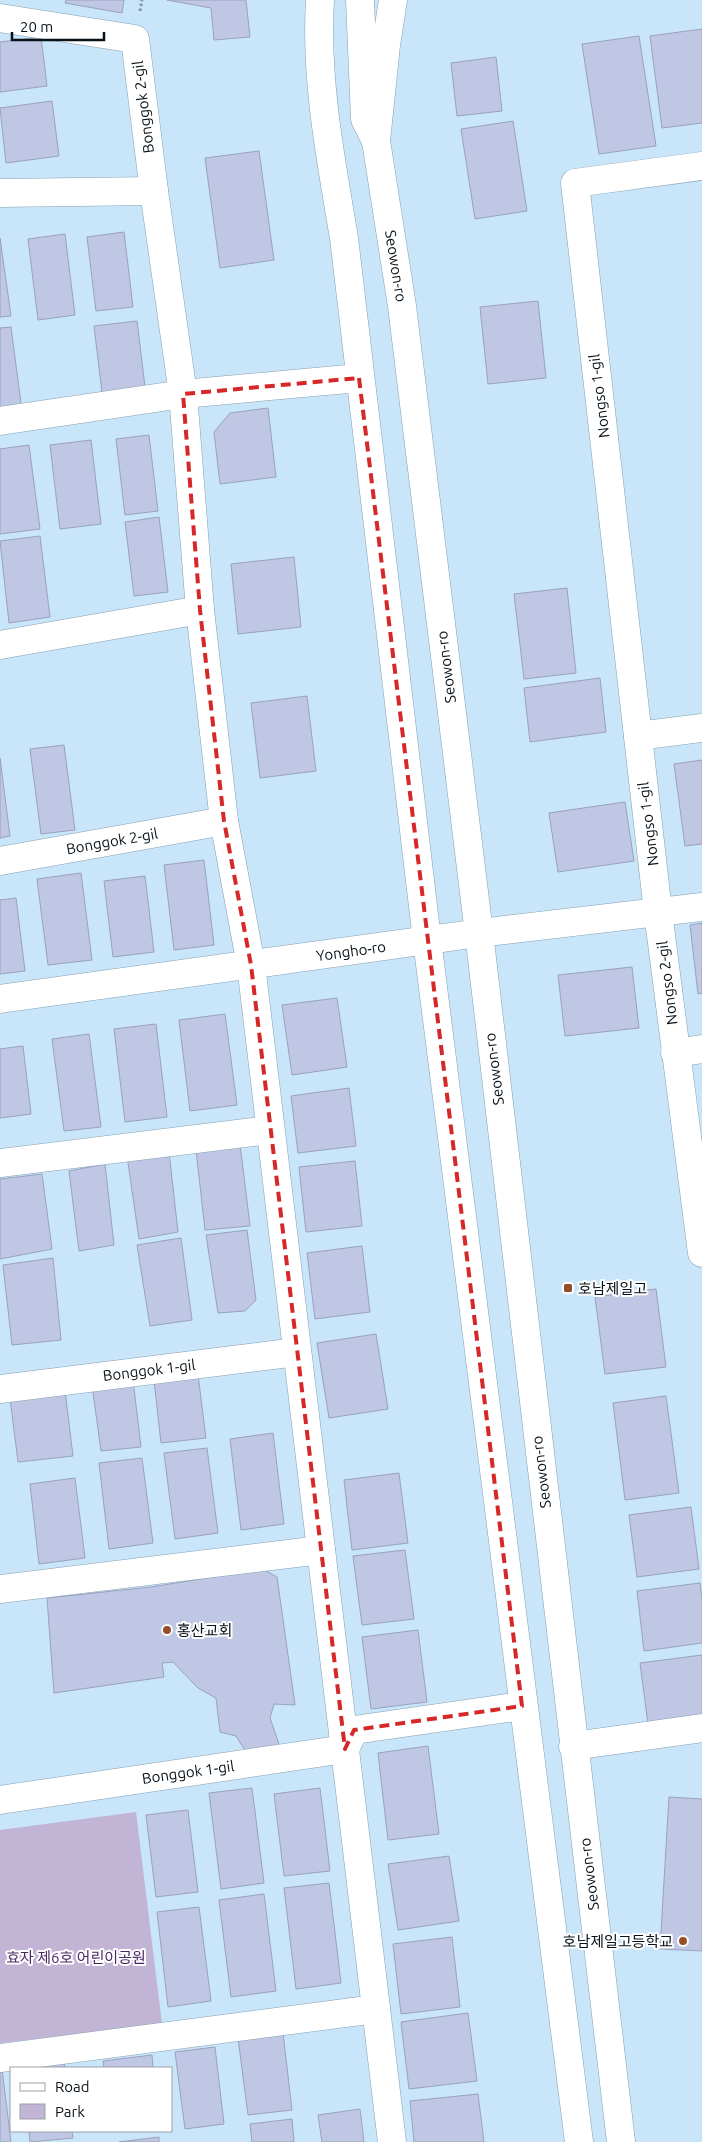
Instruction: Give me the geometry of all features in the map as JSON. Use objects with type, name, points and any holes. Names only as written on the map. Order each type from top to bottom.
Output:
[{"type":"street","points":[[320,0],[318,37],[327,136],[344,238],[359,378],[427,940],[578,2142]]},
{"type":"street","name":"Seowon-ro","points":[[360,0],[365,119],[376,140],[402,306],[479,933],[621,2142]]},
{"type":"street","points":[[376,140],[386,45],[393,0]]},
{"type":"street","name":"Bonggok 2-gil","points":[[0,18],[135,39],[154,191],[183,394],[200,610],[224,821],[251,965]]},
{"type":"street","name":"Nongso 1-gil","points":[[658,912],[575,183],[702,166]]},
{"type":"street","points":[[0,193],[154,191]]},
{"type":"street","points":[[0,421],[183,394],[359,378]]},
{"type":"street","points":[[0,645],[200,610]]},
{"type":"street","points":[[638,736],[702,728]]},
{"type":"street","name":"Bonggok 2-gil","points":[[0,862],[224,821]]},
{"type":"street","name":"Yongho-ro","points":[[0,1000],[479,933],[702,907]]},
{"type":"street","name":"Nongso 2-gil","points":[[658,912],[676,1053],[696,1167],[702,1253]]},
{"type":"street","points":[[251,965],[392,2142]]},
{"type":"street","points":[[676,1053],[702,1050]]},
{"type":"street","points":[[0,1163],[270,1130]]},
{"type":"street","name":"Bonggok 1-gil","points":[[0,1389],[297,1352]]},
{"type":"street","points":[[2,1589],[321,1550]]},
{"type":"street","points":[[346,1749],[354,1730],[522,1706]]},
{"type":"street","points":[[573,1746],[702,1728]]},
{"type":"street","name":"Bonggok 1-gil","points":[[0,1800],[346,1749]]},
{"type":"street","points":[[0,2058],[376,2010]]},
{"type":"highlighted area","points":[[359,378],[522,1706],[354,1730],[345,1749],[251,965],[224,821],[200,610],[183,394]]},
{"type":"green space","name":"효자 제6호 어린이공원","points":[[136,1812],[162,2024],[0,2043],[0,1830]]},
{"type":"building","points":[[66,0],[124,0],[122,13],[65,3]]},
{"type":"building","points":[[167,0],[246,0],[250,37],[214,40],[211,8]]},
{"type":"building","points":[[702,29],[702,123],[662,128],[650,36]]},
{"type":"building","points":[[639,36],[656,146],[599,154],[582,44]]},
{"type":"building","points":[[41,37],[47,86],[0,92],[0,42]]},
{"type":"building","points":[[496,57],[502,111],[457,116],[451,63]]},
{"type":"building","points":[[52,101],[59,156],[6,163],[0,108]]},
{"type":"building","points":[[513,121],[527,211],[475,219],[461,129]]},
{"type":"building","points":[[259,151],[274,260],[220,268],[205,158]]},
{"type":"building","points":[[124,232],[133,307],[96,311],[87,237]]},
{"type":"building","points":[[65,234],[75,315],[38,320],[28,239]]},
{"type":"building","points":[[0,238],[11,316],[0,317]]},
{"type":"building","points":[[538,301],[546,378],[488,384],[480,307]]},
{"type":"building","points":[[137,321],[146,395],[103,401],[94,326]]},
{"type":"building","points":[[11,327],[22,411],[0,413],[0,328]]},
{"type":"building","points":[[268,408],[276,477],[220,484],[214,432],[230,413]]},
{"type":"building","points":[[149,435],[158,511],[125,515],[116,439]]},
{"type":"building","points":[[91,440],[101,524],[60,529],[50,445]]},
{"type":"building","points":[[29,445],[40,529],[0,534],[0,449]]},
{"type":"building","points":[[159,517],[168,592],[134,596],[125,522]]},
{"type":"building","points":[[40,536],[50,617],[9,623],[0,541]]},
{"type":"building","points":[[294,557],[301,627],[238,634],[231,564]]},
{"type":"building","points":[[567,588],[576,673],[524,679],[514,594]]},
{"type":"building","points":[[600,678],[606,732],[530,742],[524,688]]},
{"type":"building","points":[[307,696],[316,771],[260,778],[251,703]]},
{"type":"building","points":[[64,745],[75,830],[41,834],[30,749]]},
{"type":"building","points":[[0,758],[10,836],[0,838]]},
{"type":"building","points":[[702,760],[702,844],[685,846],[674,764]]},
{"type":"building","points":[[625,802],[634,861],[558,872],[549,813]]},
{"type":"building","points":[[204,860],[214,945],[174,950],[164,865]]},
{"type":"building","points":[[81,873],[92,960],[48,965],[37,879]]},
{"type":"building","points":[[145,876],[154,952],[113,957],[104,881]]},
{"type":"building","points":[[16,898],[25,971],[0,974],[0,900]]},
{"type":"building","points":[[702,923],[702,993],[698,994],[690,925]]},
{"type":"building","points":[[632,967],[639,1028],[565,1036],[558,975]]},
{"type":"building","points":[[337,998],[347,1067],[292,1075],[282,1005]]},
{"type":"building","points":[[225,1014],[237,1105],[190,1111],[179,1020]]},
{"type":"building","points":[[156,1024],[167,1117],[125,1122],[114,1029]]},
{"type":"building","points":[[89,1034],[101,1127],[64,1131],[52,1039]]},
{"type":"building","points":[[23,1046],[31,1114],[0,1118],[0,1049]]},
{"type":"building","points":[[349,1088],[356,1146],[298,1153],[291,1096]]},
{"type":"building","points":[[240,1144],[250,1226],[205,1230],[196,1150]]},
{"type":"building","points":[[169,1152],[178,1232],[139,1239],[127,1156]]},
{"type":"building","points":[[355,1161],[362,1226],[306,1232],[299,1167]]},
{"type":"building","points":[[105,1164],[114,1245],[79,1251],[69,1171]]},
{"type":"building","points":[[42,1174],[52,1249],[0,1259],[0,1179]]},
{"type":"building","points":[[247,1230],[256,1300],[245,1311],[218,1313],[206,1235]]},
{"type":"building","points":[[181,1238],[192,1320],[150,1326],[137,1245]]},
{"type":"building","points":[[362,1246],[370,1312],[315,1319],[307,1253]]},
{"type":"building","points":[[53,1258],[61,1340],[12,1345],[3,1265]]},
{"type":"building","points":[[656,1289],[666,1367],[605,1374],[595,1297]]},
{"type":"building","points":[[376,1334],[388,1409],[329,1418],[317,1343]]},
{"type":"building","points":[[198,1375],[206,1438],[161,1443],[154,1380]]},
{"type":"building","points":[[133,1380],[141,1447],[101,1451],[92,1385]]},
{"type":"building","points":[[65,1391],[73,1456],[18,1462],[10,1398]]},
{"type":"building","points":[[666,1396],[679,1493],[625,1500],[613,1403]]},
{"type":"building","points":[[273,1433],[284,1524],[241,1530],[230,1439]]},
{"type":"building","points":[[207,1448],[218,1533],[175,1539],[164,1453]]},
{"type":"building","points":[[142,1458],[153,1543],[109,1549],[99,1463]]},
{"type":"building","points":[[399,1473],[408,1543],[352,1550],[344,1480]]},
{"type":"building","points":[[75,1478],[85,1558],[39,1564],[30,1484]]},
{"type":"building","points":[[691,1507],[699,1569],[637,1577],[629,1515]]},
{"type":"building","points":[[405,1550],[414,1619],[362,1625],[353,1556]]},
{"type":"building","name":"홍산교회","points":[[263,1569],[277,1577],[295,1705],[274,1704],[270,1718],[280,1747],[246,1752],[236,1736],[220,1732],[216,1698],[198,1688],[173,1662],[162,1663],[164,1677],[54,1693],[47,1598],[151,1587]]},
{"type":"building","points":[[700,1583],[702,1643],[644,1651],[637,1591]]},
{"type":"building","points":[[418,1630],[427,1702],[371,1709],[362,1637]]},
{"type":"building","points":[[702,1655],[702,1725],[649,1732],[640,1663]]},
{"type":"building","points":[[428,1746],[439,1834],[388,1840],[378,1753]]},
{"type":"building","points":[[252,1788],[264,1883],[221,1889],[209,1793]]},
{"type":"building","points":[[320,1788],[330,1871],[284,1876],[274,1794]]},
{"type":"building","points":[[669,1797],[702,1799],[702,1951],[660,1949]]},
{"type":"building","points":[[188,1810],[198,1892],[156,1897],[146,1815]]},
{"type":"building","points":[[449,1856],[459,1921],[398,1930],[388,1864]]},
{"type":"building","points":[[329,1883],[341,1983],[296,1989],[284,1888]]},
{"type":"building","points":[[264,1894],[276,1991],[231,1997],[219,1900]]},
{"type":"building","points":[[199,1907],[211,2001],[168,2007],[157,1912]]},
{"type":"building","points":[[452,1937],[460,2007],[401,2014],[393,1944]]},
{"type":"building","points":[[468,2013],[477,2081],[409,2089],[401,2022]]},
{"type":"building","points":[[283,2033],[292,2110],[248,2115],[238,2038]]},
{"type":"building","points":[[215,2047],[224,2124],[185,2129],[175,2052]]},
{"type":"building","points":[[152,2055],[153,2067],[104,2067],[103,2061]]},
{"type":"building","points":[[64,2062],[65,2067],[28,2067]]},
{"type":"building","points":[[0,2069],[2,2069],[11,2142],[0,2142]]},
{"type":"building","points":[[478,2094],[484,2142],[414,2142],[410,2101]]},
{"type":"building","points":[[360,2109],[364,2142],[322,2142],[318,2115]]},
{"type":"building","points":[[292,2119],[294,2142],[252,2142],[250,2124]]},
{"type":"building","points":[[29,2132],[72,2132],[73,2138],[30,2142]]},
{"type":"building","points":[[159,2137],[159,2142],[119,2142]]},
{"type":"place","name":"호남제일고","points":[[568,1288]]},
{"type":"place","name":"홍산교회","points":[[167,1630]]},
{"type":"place","name":"호남제일고등학교","points":[[683,1941]]}]
